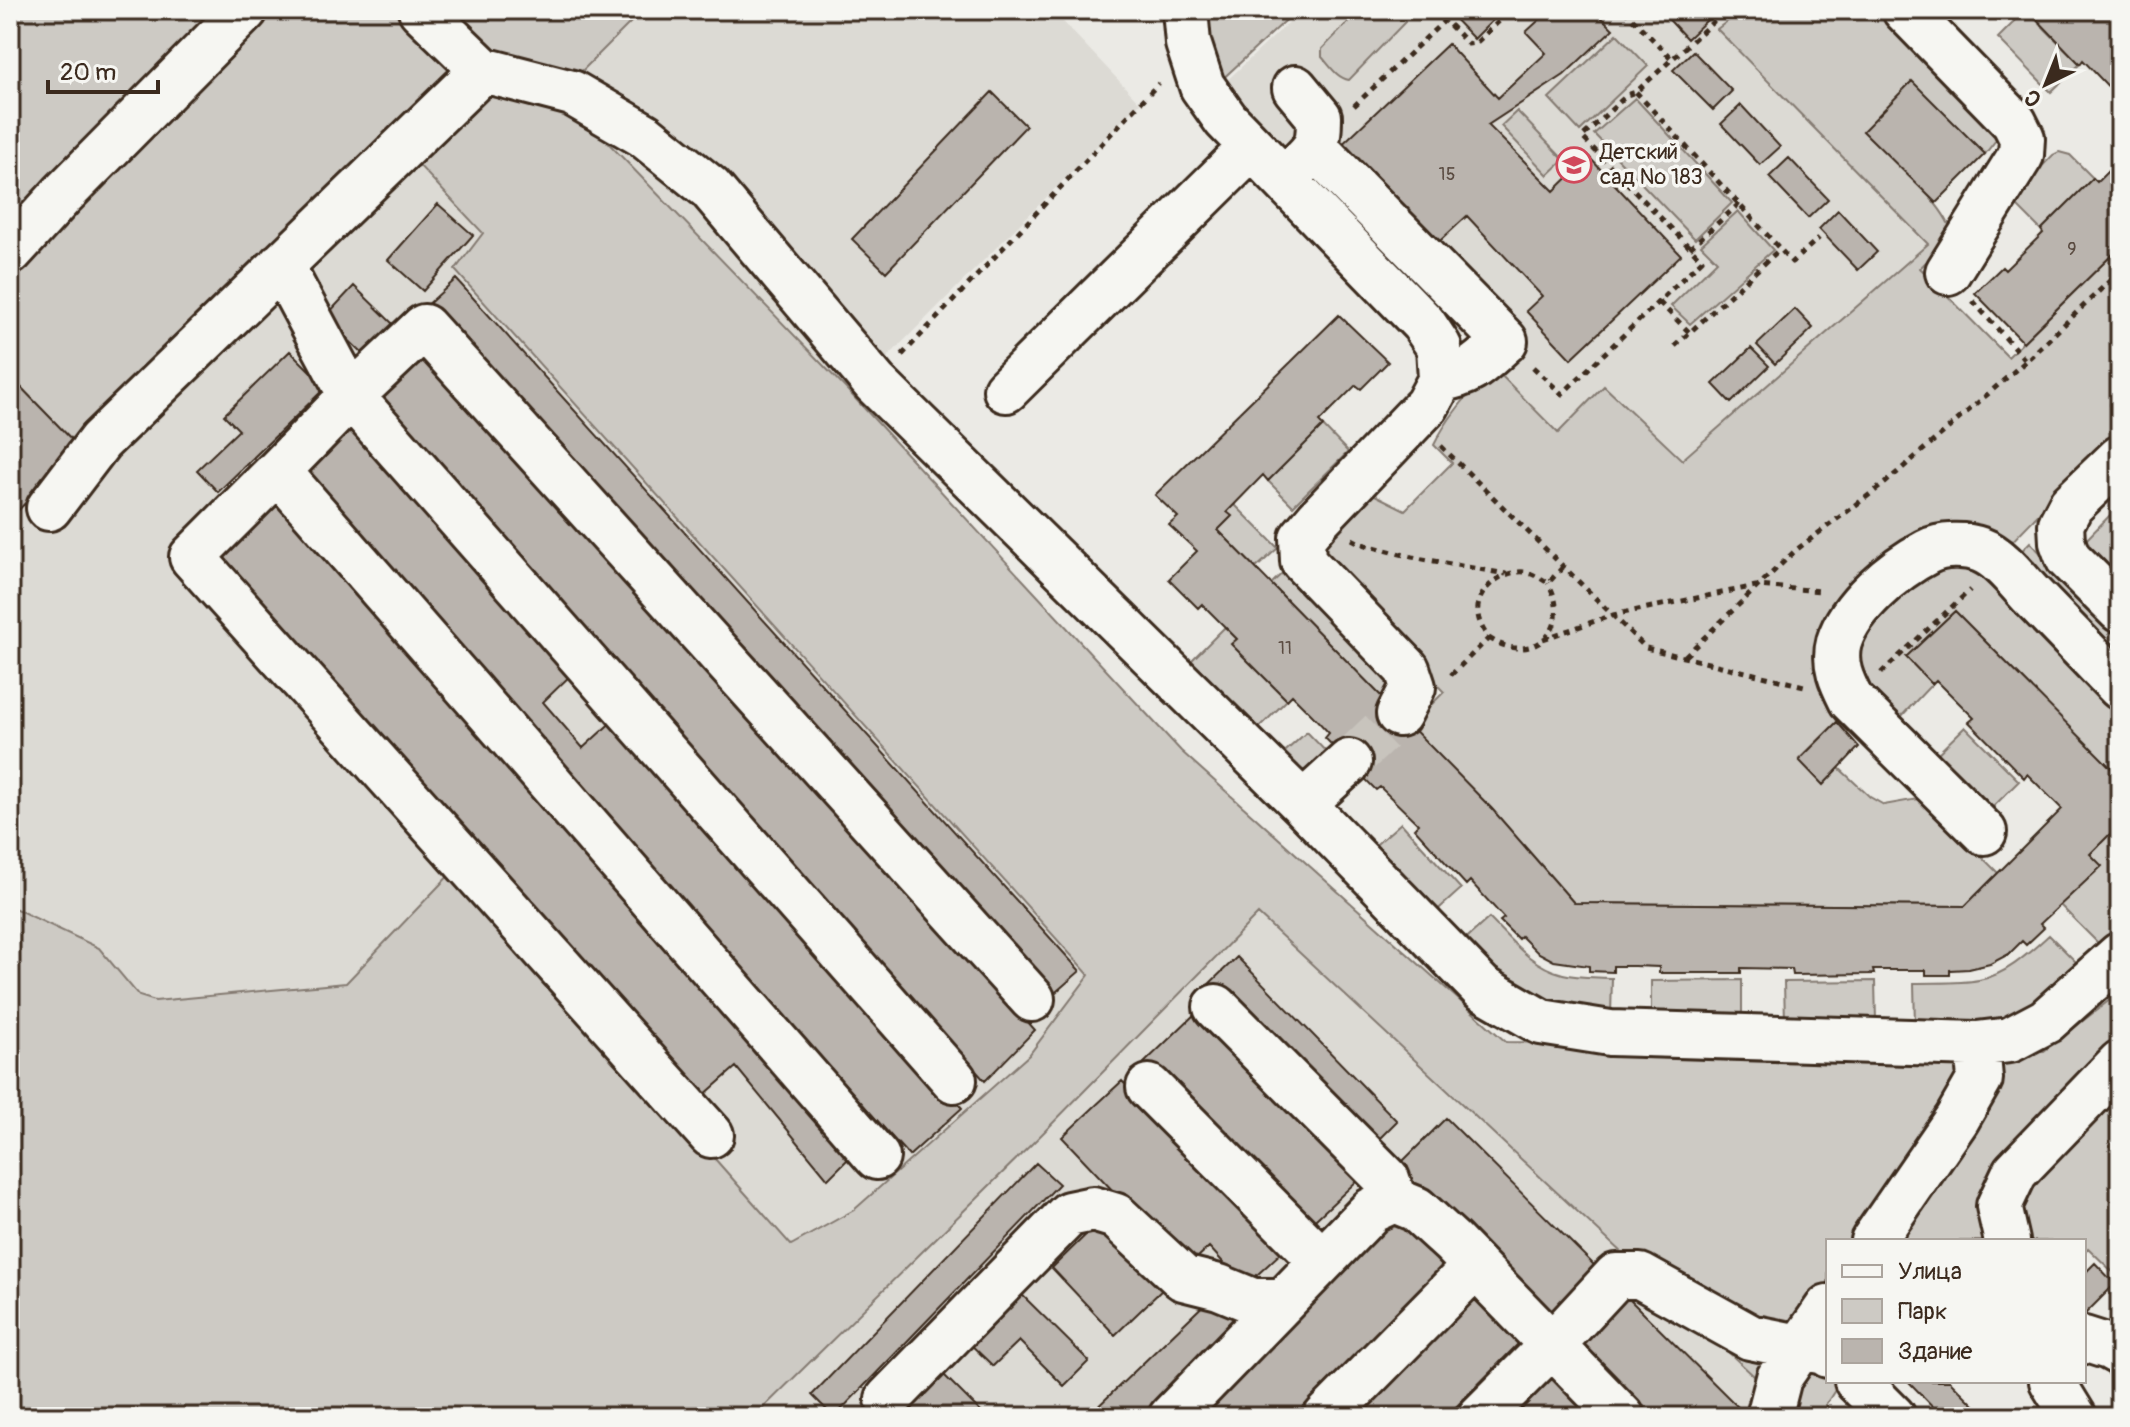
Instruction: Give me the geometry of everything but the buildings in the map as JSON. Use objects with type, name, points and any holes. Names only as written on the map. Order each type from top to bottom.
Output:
[{"type":"street","points":[[10,252],[245,10]]},
{"type":"street","points":[[421,10],[483,70],[572,93],[644,135],[710,188],[875,383],[1303,804],[1482,988],[1541,1022],[1610,1033],[1977,1044],[2010,1040],[2046,1021],[2120,955]]},
{"type":"street","points":[[1905,10],[2014,122],[2022,138],[2021,155],[1948,272]]},
{"type":"street","points":[[1187,27],[1202,86],[1226,120],[1423,323],[1439,347],[1441,379],[1427,405],[1302,538],[1303,561],[1407,669],[1413,687],[1399,714]]},
{"type":"street","points":[[49,508],[100,441],[483,70]]},
{"type":"street","points":[[1284,179],[1317,144],[1319,117],[1295,88]]},
{"type":"street","points":[[1317,144],[1505,341],[1475,368],[1460,376],[1441,379]]},
{"type":"street","points":[[1006,390],[1252,147]]},
{"type":"street","points":[[281,265],[351,396],[954,1080]]},
{"type":"street","points":[[711,1135],[192,557],[424,327],[1032,999]]},
{"type":"street","points":[[2120,458],[2071,505],[2061,524],[2062,542],[2068,558],[2120,610]]},
{"type":"street","points":[[278,471],[877,1157]]},
{"type":"street","points":[[1984,832],[1851,700],[1838,674],[1839,644],[1853,614],[1890,577],[1929,551],[1955,545],[1982,550],[1999,563],[2120,687]]},
{"type":"street","points":[[1303,804],[1349,762]]},
{"type":"street","points":[[1216,1007],[1387,1179],[1394,1200]]},
{"type":"street","points":[[1874,1239],[1957,1119],[1980,1079],[1977,1044]]},
{"type":"street","points":[[2007,1239],[1999,1206],[2015,1172],[2120,1063]]},
{"type":"street","points":[[1149,1087],[1322,1261]]},
{"type":"street","points":[[1171,1417],[1372,1210],[1394,1200],[1416,1209],[1622,1417]]},
{"type":"street","points":[[888,1399],[1069,1214],[1093,1209],[1116,1216],[1183,1278],[1219,1287],[1253,1301],[1283,1301]]},
{"type":"street","points":[[1326,1417],[1475,1266]]},
{"type":"street","points":[[1480,1417],[1616,1276],[1640,1276],[1750,1337],[1814,1352]]},
{"type":"street","points":[[1769,1417],[1779,1378],[1814,1352],[1826,1313]]},
{"type":"street","points":[[2086,1340],[2120,1353]]},
{"type":"street","points":[[1859,1383],[1893,1417]]},
{"type":"street","points":[[2053,1383],[2074,1417]]},
{"type":"path","points":[[1317,144],[1445,20],[1468,44],[1476,43],[1511,10]]},
{"type":"path","points":[[1624,10],[1671,58]]},
{"type":"path","points":[[1505,341],[1562,394],[1702,260],[1582,137],[1726,10]]},
{"type":"path","points":[[875,383],[1157,86],[1187,27]]},
{"type":"path","points":[[1636,92],[1792,262],[1819,238]]},
{"type":"path","points":[[1690,248],[1739,204]]},
{"type":"path","points":[[1675,346],[1780,249]]},
{"type":"path","points":[[1685,656],[1796,550],[1885,483],[2026,361],[2120,271]]},
{"type":"path","points":[[1948,272],[2026,361]]},
{"type":"path","points":[[1659,302],[1689,332]]},
{"type":"path","points":[[1414,420],[1646,648],[1851,700],[1999,563]]},
{"type":"path","points":[[1318,519],[1362,544],[1507,575]]},
{"type":"path","points":[[1548,583],[1564,566]]},
{"type":"path","points":[[1543,639],[1554,625],[1558,612],[1555,595],[1548,583],[1524,572],[1495,580],[1479,602],[1478,617],[1482,630],[1489,638],[1501,647],[1516,649],[1531,647],[1543,639],[1613,615],[1756,586],[1871,595]]},
{"type":"path","points":[[1442,685],[1489,638]]},
{"type":"shaded area","points":[[643,10],[1052,10],[1140,103],[851,394],[559,93]]},
{"type":"shaded area","name":"Детский сад № 183","points":[[1302,10],[1727,10],[1733,17],[1718,30],[1928,243],[1681,460],[1604,386],[1558,433],[1221,86]]},
{"type":"shaded area","points":[[417,163],[483,234],[456,270],[1090,975],[1029,1055],[854,1210],[790,1245],[457,867],[346,983],[155,1001],[139,996],[99,948],[10,906],[10,376],[79,447]]},
{"type":"shaded area","points":[[1258,913],[1798,1417],[754,1417],[1043,1134]]},
{"type":"green space","points":[[10,10],[643,10],[560,93],[851,394],[1181,751],[1506,1042],[2044,1051],[2120,992],[2120,1279],[2088,1248],[2086,1250],[2086,1239],[1826,1239],[1826,1383],[1840,1383],[1826,1404],[1827,1417],[1798,1417],[1258,914],[1042,1134],[754,1417],[10,1417],[10,906],[99,948],[139,996],[155,1001],[346,983],[457,867],[791,1245],[854,1210],[1029,1055],[1089,975],[455,270],[483,233],[418,164],[79,447],[10,376]]},
{"type":"green space","points":[[1201,10],[1297,10],[1218,83]]},
{"type":"green space","points":[[1360,10],[1397,10],[1405,22],[1349,80],[1331,68],[1322,57],[1322,49]]},
{"type":"green space","points":[[1727,10],[1876,10],[1999,136],[1985,154],[1912,82],[1863,131],[1927,194],[1952,233],[1920,268],[2008,357],[2120,247],[2120,386],[2113,393],[2110,405],[2120,415],[2120,430],[2002,552],[1923,542],[1828,690],[1837,722],[1799,759],[1823,784],[1839,768],[1870,797],[1884,805],[1923,798],[1998,873],[1965,906],[1574,903],[1492,809],[1410,726],[1444,692],[1332,577],[1320,548],[1371,493],[1405,510],[1452,463],[1434,445],[1453,413],[1493,367],[1558,433],[1604,386],[1682,460],[1928,244],[1717,29],[1733,17]]},
{"type":"green space","points":[[2026,10],[2080,64],[2051,92],[1998,38]]},
{"type":"green space","points":[[1617,34],[1648,66],[1580,131],[1549,98]]},
{"type":"green space","points":[[1635,98],[1732,203],[1695,239],[1594,134]]},
{"type":"green space","points":[[1517,111],[1564,160],[1548,175],[1501,126]]},
{"type":"green space","points":[[2059,152],[2070,155],[2093,178],[2041,230],[2017,206],[2015,200],[2019,190]]},
{"type":"green space","points":[[1738,211],[1773,250],[1690,324],[1671,306],[1717,261],[1701,245]]},
{"type":"green space","points":[[1323,426],[1348,452],[1293,506],[1268,481]]},
{"type":"green space","points":[[1234,504],[1278,548],[1256,568],[1218,530],[1231,517],[1227,512]]},
{"type":"green space","points":[[2118,507],[2120,509],[2120,587],[2080,546]]},
{"type":"green space","points":[[2030,542],[2120,636],[2120,673],[2011,562]]},
{"type":"green space","points":[[1293,563],[1400,672],[1390,705],[1271,584]]},
{"type":"green space","points":[[1971,563],[2120,705],[2120,777],[1955,611],[1906,657],[1932,684],[1896,722],[1858,684],[1854,635],[1934,565]]},
{"type":"green space","points":[[1225,627],[1237,639],[1232,645],[1287,700],[1253,734],[1186,666]]},
{"type":"green space","points":[[1965,727],[2019,781],[1988,812],[1933,758]]},
{"type":"green space","points":[[1307,732],[1332,758],[1310,771],[1300,772],[1278,758]]},
{"type":"green space","points":[[1401,823],[1461,889],[1432,915],[1371,849]]},
{"type":"green space","points":[[2120,824],[2120,930],[2102,947],[2060,905],[2101,866],[2090,854]]},
{"type":"green space","points":[[1489,918],[1541,965],[1563,974],[1612,978],[1611,1015],[1520,998],[1460,944]]},
{"type":"green space","points":[[2049,935],[2080,966],[2036,1008],[2001,1026],[1915,1025],[1914,983],[1963,982],[1989,977],[2017,962]]},
{"type":"green space","points":[[1742,980],[1742,1019],[1651,1019],[1651,981]]},
{"type":"green space","points":[[1875,981],[1876,1021],[1785,1021],[1784,982]]},
{"type":"tunnel","points":[[1349,762],[1399,714]]},
{"type":"place","name":"Детский сад № 183","points":[[1574,165]]}]
